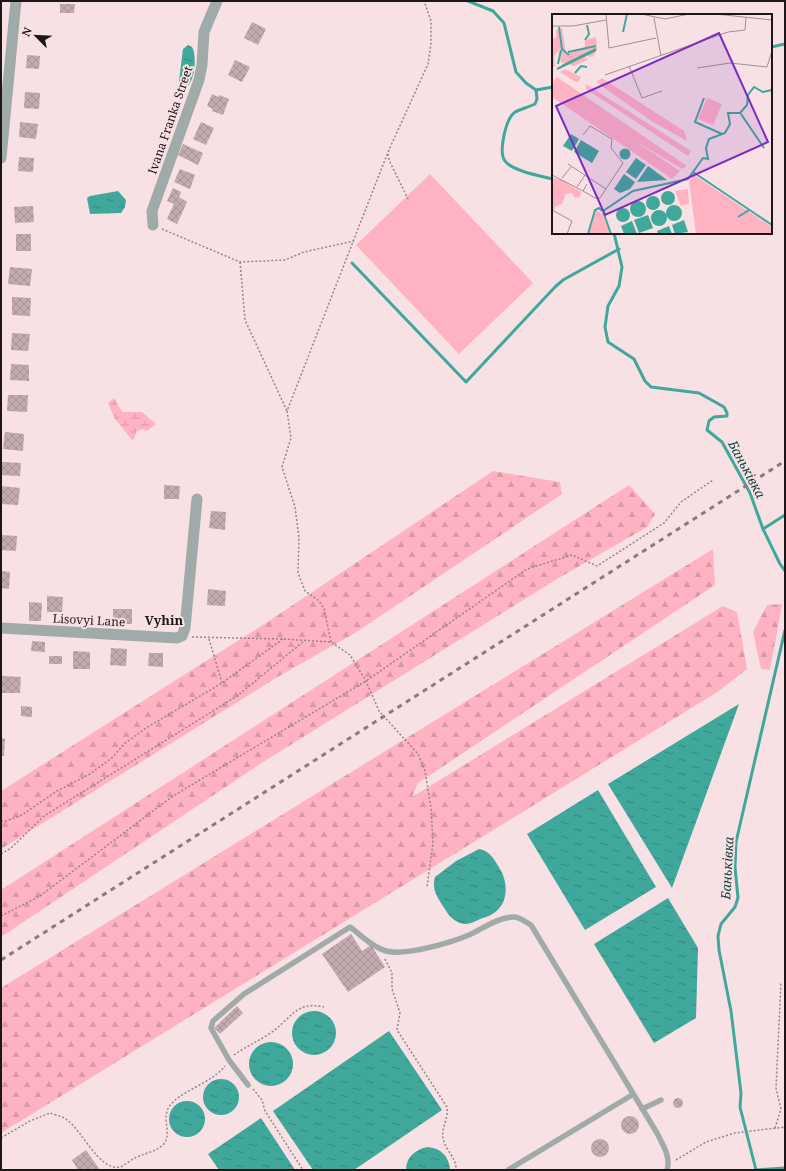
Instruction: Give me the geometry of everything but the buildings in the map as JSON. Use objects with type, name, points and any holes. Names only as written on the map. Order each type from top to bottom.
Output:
[{"type":"street","points":[[1,158],[16,1]]},
{"type":"street","name":"Ivana Franka Street","points":[[153,225],[152,211],[199,80],[202,65],[204,32],[217,1]]},
{"type":"street","points":[[182,636],[185,628],[197,499]]},
{"type":"street","name":"Lisovyi Lane","points":[[1,628],[178,638],[182,636]]},
{"type":"lane","points":[[248,1085],[229,1060],[211,1028],[211,1025],[244,994],[350,927],[376,947],[386,951],[399,952],[435,946],[467,936],[507,918],[516,917],[531,925],[632,1095],[657,1133],[668,1154],[669,1164],[667,1170]]},
{"type":"lane","points":[[508,1170],[632,1095]]},
{"type":"lane","points":[[642,1109],[661,1100]]},
{"type":"path","points":[[287,411],[297,382],[388,152],[430,56],[431,21],[424,1]]},
{"type":"path","points":[[388,152],[389,160],[408,199]]},
{"type":"path","points":[[153,225],[240,262],[285,260],[304,252],[354,241]]},
{"type":"path","points":[[240,262],[245,320],[287,411],[291,438],[282,467],[295,507],[299,538],[298,573],[306,591],[318,600],[324,608],[330,642]]},
{"type":"path","points":[[1,916],[40,896],[173,796],[366,681],[528,568],[572,555],[597,566],[664,523],[681,502],[713,480]]},
{"type":"path","points":[[182,636],[209,639],[283,639],[330,642],[350,655],[366,681],[379,711],[418,754],[425,771],[431,808],[433,843],[427,887]]},
{"type":"path","points":[[209,639],[222,683]]},
{"type":"path","points":[[1,821],[6,821],[22,815],[57,791],[90,774],[113,757],[124,744],[146,728],[222,683],[283,639]]},
{"type":"path","points":[[1,854],[11,848],[44,816],[237,696],[304,641]]},
{"type":"path","points":[[376,947],[388,963],[392,973],[392,990],[400,1013],[396,1026],[399,1033],[447,1107],[447,1116],[442,1134],[455,1162],[456,1170]]},
{"type":"path","points":[[775,1128],[780,1109],[776,1088],[781,982]]},
{"type":"path","points":[[1,1138],[30,1121],[50,1113],[67,1119],[102,1161],[112,1166],[119,1167],[137,1157],[154,1151],[164,1144],[168,1136],[166,1121],[168,1108],[178,1099],[218,1074],[229,1060],[268,1035],[298,1009],[314,1005],[324,1007]]},
{"type":"path","points":[[248,1085],[262,1100],[265,1111],[303,1170]]},
{"type":"path","points":[[669,1164],[706,1142],[735,1133],[785,1128]]},
{"type":"green space","points":[[430,174],[533,283],[459,354],[356,245]]},
{"type":"green space","points":[[114,398],[122,412],[142,412],[156,424],[147,431],[143,429],[137,431],[134,439],[132,440],[115,419],[108,403]]},
{"type":"green space","points":[[493,471],[560,482],[562,494],[355,633],[281,675],[1,849],[1,791],[272,619]]},
{"type":"green space","points":[[629,485],[655,514],[647,527],[557,579],[260,764],[1,937],[1,890]]},
{"type":"green space","points":[[713,549],[715,585],[418,783],[412,797],[723,606],[737,612],[747,669],[719,691],[1,1133],[1,988]]},
{"type":"green space","points":[[782,604],[770,670],[761,669],[753,632],[767,605]]},
{"type":"water","points":[[188,45],[192,47],[194,51],[195,62],[193,75],[186,87],[179,81],[183,49]]},
{"type":"water","points":[[118,191],[126,200],[125,207],[121,213],[90,214],[87,198],[90,196]]},
{"type":"water","points":[[739,704],[672,888],[608,784]]},
{"type":"water","points":[[598,790],[656,887],[585,930],[527,834]]},
{"type":"water","points":[[479,849],[489,854],[494,859],[503,874],[506,886],[505,898],[499,909],[492,914],[470,923],[463,924],[457,922],[447,912],[436,894],[434,881],[435,877],[456,861]]},
{"type":"water","points":[[668,898],[698,948],[696,1018],[654,1043],[594,944]]},
{"type":"water","points":[[314,1011],[326,1015],[332,1021],[336,1033],[332,1045],[326,1051],[314,1055],[302,1051],[296,1045],[292,1033],[296,1021],[302,1015]]},
{"type":"water","points":[[389,1031],[442,1110],[354,1170],[313,1170],[273,1111]]},
{"type":"water","points":[[271,1042],[283,1046],[289,1052],[293,1064],[289,1076],[283,1082],[271,1086],[259,1082],[253,1076],[249,1064],[253,1052],[259,1046]]},
{"type":"water","points":[[221,1079],[231,1082],[236,1087],[239,1097],[236,1107],[231,1112],[221,1115],[211,1112],[206,1107],[203,1097],[206,1087],[211,1082]]},
{"type":"water","points":[[187,1101],[197,1104],[202,1109],[205,1119],[202,1129],[197,1134],[187,1137],[177,1134],[172,1129],[169,1119],[172,1109],[177,1104]]},
{"type":"water","points":[[261,1118],[295,1170],[219,1170],[208,1154]]},
{"type":"water","points":[[427,1147],[440,1151],[446,1157],[450,1170],[406,1170],[406,1165],[409,1158],[415,1152]]},
{"type":"waterway","name":"Баньківка","points":[[468,1],[493,11],[504,23],[516,72],[526,83],[536,90],[537,99],[535,104],[515,112],[509,121],[504,135],[502,150],[503,157],[505,161],[514,168],[534,175],[552,179]]},
{"type":"waterway","points":[[772,47],[785,44]]},
{"type":"waterway","points":[[536,90],[552,87]]},
{"type":"waterway","name":"Баньківка","points":[[614,234],[622,267],[619,286],[608,306],[605,327],[608,342],[634,359],[645,381],[651,387],[699,393],[724,407],[727,416],[714,417],[709,421],[707,430],[722,442],[750,493],[763,529],[785,571]]},
{"type":"waterway","points":[[352,263],[466,382],[563,280],[619,249]]},
{"type":"waterway","points":[[763,529],[785,515]]},
{"type":"waterway","name":"Баньківка","points":[[756,1170],[740,1107],[741,1093],[731,1011],[719,950],[718,936],[721,924],[735,907],[738,898],[735,867],[736,842],[785,630]]},
{"type":"waterway","name":"Баньківка","points":[[755,1170],[785,1168]]},
{"type":"railway","points":[[1,960],[785,461]]},
{"type":"district","name":"Vyhin","points":[[164,620]]}]
